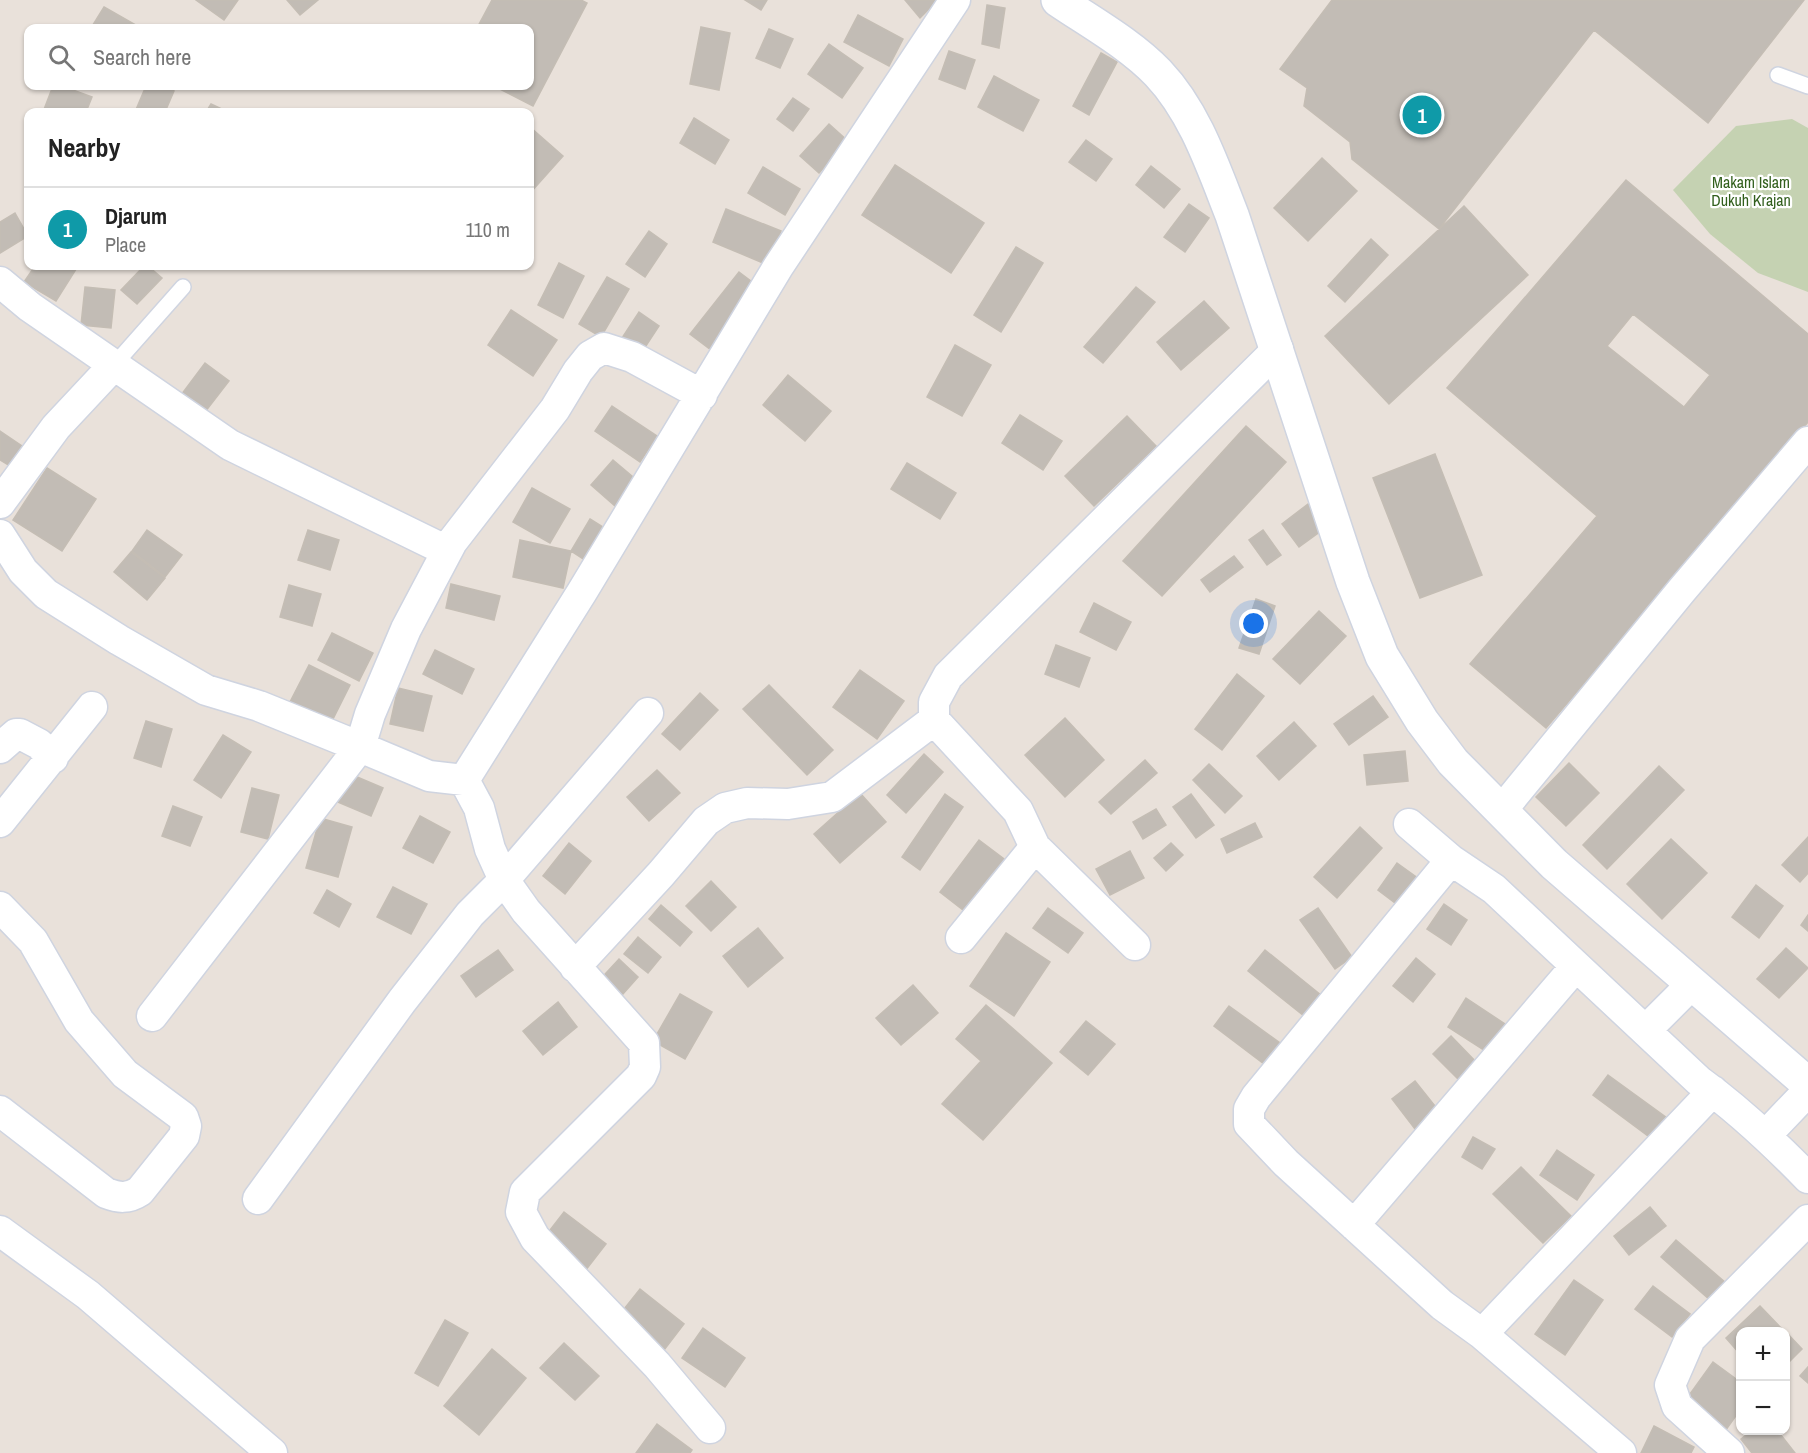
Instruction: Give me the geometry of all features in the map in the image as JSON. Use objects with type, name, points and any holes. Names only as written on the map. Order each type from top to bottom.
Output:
[{"type":"street","points":[[464,780],[702,395],[778,267],[955,0]]},
{"type":"street","points":[[1058,0],[1125,45],[1158,73],[1177,98],[1210,161],[1278,349],[1353,582],[1382,656],[1422,721],[1454,762],[1554,864],[1690,987],[1808,1089],[1771,1129]]},
{"type":"street","points":[[0,282],[30,307],[230,445],[447,551]]},
{"type":"street","points":[[152,1016],[360,747],[370,714],[406,629],[447,551],[555,409],[590,356],[604,348],[632,357],[702,395]]},
{"type":"street","points":[[1135,945],[1035,848],[1018,811],[934,720],[934,702],[948,676],[1278,349]]},
{"type":"street","points":[[0,503],[56,427],[114,365]]},
{"type":"street","points":[[1501,812],[1682,590],[1808,442]]},
{"type":"street","points":[[0,535],[23,571],[46,594],[119,640],[206,690],[259,706],[429,776],[464,780]]},
{"type":"street","points":[[0,822],[92,707]]},
{"type":"street","points":[[258,1199],[402,1001],[470,914],[504,880],[648,713]]},
{"type":"street","points":[[575,967],[661,874],[706,821],[725,808],[747,803],[788,804],[832,797],[934,720]]},
{"type":"street","points":[[0,748],[16,734],[20,734],[39,744],[52,758]]},
{"type":"street","points":[[464,780],[479,808],[490,849],[504,880],[525,911],[644,1043],[645,1067],[641,1076],[525,1192],[521,1212],[535,1238],[657,1365],[710,1428]]},
{"type":"street","points":[[1409,824],[1451,860],[1494,889],[1576,966],[1654,1022],[1713,1091],[1771,1129],[1808,1178]]},
{"type":"street","points":[[961,938],[1035,848]]},
{"type":"street","points":[[1451,860],[1349,981],[1249,1109],[1249,1124],[1286,1163],[1442,1305],[1482,1334],[1532,1380],[1589,1423],[1621,1453]]},
{"type":"street","points":[[0,907],[33,942],[79,1021],[126,1074],[183,1117],[186,1126],[184,1136],[140,1191],[130,1197],[116,1197],[106,1193],[0,1111]]},
{"type":"street","points":[[1354,1225],[1576,966]]},
{"type":"street","points":[[1654,1022],[1690,987]]},
{"type":"street","points":[[1482,1334],[1713,1091]]},
{"type":"street","points":[[1726,1452],[1677,1406],[1670,1386],[1690,1340],[1808,1220]]},
{"type":"street","points":[[0,1231],[88,1295],[272,1453]]},
{"type":"lane","points":[[1778,75],[1808,86]]},
{"type":"lane","points":[[114,365],[183,287]]},
{"type":"green space","name":"Makam Islam Dukuh Krajan","points":[[1792,119],[1808,128],[1808,292],[1758,273],[1710,234],[1673,190],[1736,126]]},
{"type":"building","points":[[196,0],[238,0],[224,20]]},
{"type":"building","points":[[287,0],[318,0],[300,15]]},
{"type":"building","points":[[492,0],[581,0],[587,3],[533,106],[502,90],[534,90],[534,24],[479,24]]},
{"type":"building","points":[[745,0],[767,0],[761,10]]},
{"type":"building","points":[[905,0],[938,0],[920,18]]},
{"type":"building","points":[[1332,0],[1804,0],[1708,123],[1594,30],[1439,229],[1352,159],[1350,142],[1304,106],[1307,88],[1280,69]]},
{"type":"building","points":[[987,5],[1005,8],[999,48],[982,44]]},
{"type":"building","points":[[104,7],[134,24],[93,24]]},
{"type":"building","points":[[858,15],[903,39],[889,66],[844,42]]},
{"type":"building","points":[[701,27],[730,33],[719,90],[690,84]]},
{"type":"building","points":[[769,29],[793,39],[780,68],[756,58]]},
{"type":"building","points":[[829,44],[863,68],[842,98],[808,74]]},
{"type":"building","points":[[949,51],[975,60],[965,89],[939,79]]},
{"type":"building","points":[[1101,53],[1117,62],[1089,115],[1073,106]]},
{"type":"building","points":[[994,76],[1039,100],[1023,131],[978,107]]},
{"type":"building","points":[[51,90],[73,90],[92,97],[88,108],[45,108]]},
{"type":"building","points":[[144,90],[174,91],[167,108],[137,108]]},
{"type":"building","points":[[793,98],[809,109],[793,131],[777,119]]},
{"type":"building","points":[[694,118],[729,140],[715,164],[680,143]]},
{"type":"building","points":[[829,124],[849,142],[819,173],[800,156]]},
{"type":"building","points":[[534,131],[563,156],[534,189]]},
{"type":"building","points":[[1086,140],[1112,159],[1096,181],[1069,162]]},
{"type":"building","points":[[1322,158],[1357,191],[1308,241],[1274,208]]},
{"type":"building","points":[[895,165],[984,223],[951,273],[862,215]]},
{"type":"building","points":[[1151,166],[1180,189],[1164,208],[1136,185]]},
{"type":"building","points":[[763,167],[800,189],[785,215],[748,193]]},
{"type":"building","points":[[1626,180],[1808,334],[1808,422],[1546,728],[1470,664],[1597,516],[1447,388]],"holes":[[[1633,314],[1710,375],[1684,407],[1607,346]]]},
{"type":"building","points":[[1189,204],[1209,218],[1185,252],[1164,237]]},
{"type":"building","points":[[1464,206],[1528,275],[1389,404],[1325,336]]},
{"type":"building","points":[[726,209],[781,231],[768,265],[713,242]]},
{"type":"building","points":[[15,213],[24,229],[24,238],[0,253],[0,222]]},
{"type":"building","points":[[649,231],[667,244],[645,277],[626,264]]},
{"type":"building","points":[[1371,239],[1388,255],[1345,302],[1328,286]]},
{"type":"building","points":[[1016,247],[1043,263],[1001,332],[974,315]]},
{"type":"building","points":[[559,263],[584,276],[563,318],[538,305]]},
{"type":"building","points":[[32,270],[75,270],[56,301],[24,282]]},
{"type":"building","points":[[140,270],[153,270],[162,278],[137,304],[121,290]]},
{"type":"building","points":[[739,272],[760,288],[711,350],[690,334]]},
{"type":"building","points":[[607,277],[629,289],[601,337],[579,324]]},
{"type":"building","points":[[85,287],[115,290],[111,328],[81,325]]},
{"type":"building","points":[[1136,287],[1155,302],[1103,363],[1084,347]]},
{"type":"building","points":[[1204,301],[1229,328],[1181,370],[1157,342]]},
{"type":"building","points":[[511,310],[557,340],[533,376],[488,345]]},
{"type":"building","points":[[639,312],[659,326],[638,358],[618,344]]},
{"type":"building","points":[[955,345],[991,365],[962,416],[927,397]]},
{"type":"building","points":[[205,363],[229,381],[205,412],[181,395]]},
{"type":"building","points":[[788,375],[831,411],[805,441],[763,405]]},
{"type":"building","points":[[612,406],[657,436],[640,462],[595,431]]},
{"type":"building","points":[[1020,415],[1062,441],[1043,470],[1002,443]]},
{"type":"building","points":[[1127,416],[1156,446],[1094,506],[1065,476]]},
{"type":"building","points":[[1246,426],[1286,462],[1162,596],[1123,561]]},
{"type":"building","points":[[0,431],[22,446],[10,466],[0,460]]},
{"type":"building","points":[[1435,454],[1482,575],[1420,598],[1373,478]]},
{"type":"building","points":[[613,460],[645,487],[623,513],[591,485]]},
{"type":"building","points":[[907,463],[956,493],[940,519],[891,489]]},
{"type":"building","points":[[47,468],[96,499],[62,551],[13,520]]},
{"type":"building","points":[[532,488],[570,509],[550,543],[513,522]]},
{"type":"building","points":[[1308,504],[1325,528],[1299,547],[1282,524]]},
{"type":"building","points":[[590,519],[614,534],[594,566],[571,551]]},
{"type":"building","points":[[147,530],[182,555],[165,577],[132,551]]},
{"type":"building","points":[[308,530],[339,540],[330,570],[298,560]]},
{"type":"building","points":[[1263,530],[1281,555],[1267,565],[1249,540]]},
{"type":"building","points":[[520,540],[571,551],[563,588],[513,577]]},
{"type":"building","points":[[131,552],[165,578],[147,600],[114,572]]},
{"type":"building","points":[[1234,556],[1243,567],[1210,592],[1201,580]]},
{"type":"building","points":[[451,584],[500,596],[494,620],[446,608]]},
{"type":"building","points":[[289,585],[321,594],[312,626],[280,617]]},
{"type":"building","points":[[1256,599],[1275,606],[1259,654],[1239,648]]},
{"type":"building","points":[[1094,603],[1131,622],[1116,650],[1080,632]]},
{"type":"building","points":[[1319,611],[1346,636],[1300,684],[1273,659]]},
{"type":"building","points":[[332,633],[373,653],[359,681],[318,660]]},
{"type":"building","points":[[1056,645],[1090,658],[1079,687],[1045,674]]},
{"type":"building","points":[[435,650],[474,669],[462,694],[423,674]]},
{"type":"building","points":[[309,665],[350,685],[330,725],[289,704]]},
{"type":"building","points":[[860,670],[904,701],[877,739],[833,707]]},
{"type":"building","points":[[1237,674],[1264,696],[1222,750],[1195,729]]},
{"type":"building","points":[[769,685],[833,750],[807,775],[743,709]]},
{"type":"building","points":[[398,688],[432,696],[423,731],[390,724]]},
{"type":"building","points":[[700,693],[718,710],[680,750],[662,734]]},
{"type":"building","points":[[1373,696],[1388,717],[1349,745],[1334,724]]},
{"type":"building","points":[[1065,718],[1104,760],[1065,797],[1025,755]]},
{"type":"building","points":[[146,721],[172,729],[161,767],[134,758]]},
{"type":"building","points":[[1294,722],[1316,746],[1279,780],[1257,756]]},
{"type":"building","points":[[223,735],[251,752],[221,798],[194,780]]},
{"type":"building","points":[[1405,751],[1408,781],[1367,785],[1364,755]]},
{"type":"building","points":[[924,754],[943,772],[906,813],[887,795]]},
{"type":"building","points":[[1145,760],[1157,773],[1111,814],[1099,802]]},
{"type":"building","points":[[1569,763],[1599,793],[1566,826],[1536,797]]},
{"type":"building","points":[[1209,764],[1242,796],[1225,813],[1193,780]]},
{"type":"building","points":[[1659,766],[1684,790],[1607,869],[1583,845]]},
{"type":"building","points":[[657,770],[680,793],[649,821],[627,797]]},
{"type":"building","points":[[350,774],[383,788],[371,816],[338,802]]},
{"type":"building","points":[[252,788],[279,795],[268,839],[241,832]]},
{"type":"building","points":[[860,793],[886,822],[840,863],[814,834]]},
{"type":"building","points":[[945,794],[963,807],[920,870],[902,857]]},
{"type":"building","points":[[1191,794],[1214,825],[1196,838],[1173,807]]},
{"type":"building","points":[[173,806],[202,817],[190,846],[162,836]]},
{"type":"building","points":[[1156,809],[1166,825],[1143,839],[1133,822]]},
{"type":"building","points":[[420,816],[450,832],[433,863],[403,848]]},
{"type":"building","points":[[320,818],[352,827],[338,877],[306,868]]},
{"type":"building","points":[[1255,823],[1262,837],[1227,853],[1221,839]]},
{"type":"building","points":[[1360,827],[1382,848],[1337,898],[1314,877]]},
{"type":"building","points":[[1808,837],[1808,873],[1800,882],[1782,865]]},
{"type":"building","points":[[1671,839],[1707,873],[1662,919],[1627,884]]},
{"type":"building","points":[[979,840],[1012,865],[972,917],[940,892]]},
{"type":"building","points":[[569,843],[591,861],[565,894],[543,876]]},
{"type":"building","points":[[1171,843],[1183,855],[1166,871],[1154,858]]},
{"type":"building","points":[[1130,851],[1144,878],[1110,895],[1096,869]]},
{"type":"building","points":[[1397,863],[1419,879],[1399,906],[1378,890]]},
{"type":"building","points":[[711,881],[736,907],[711,931],[686,906]]},
{"type":"building","points":[[1756,885],[1783,906],[1759,938],[1732,917]]},
{"type":"building","points":[[393,887],[427,904],[411,934],[377,917]]},
{"type":"building","points":[[327,890],[351,904],[339,927],[314,913]]},
{"type":"building","points":[[1444,904],[1467,920],[1451,945],[1427,929]]},
{"type":"building","points":[[661,905],[692,932],[680,946],[649,919]]},
{"type":"building","points":[[1048,908],[1083,933],[1068,953],[1033,928]]},
{"type":"building","points":[[1318,908],[1352,957],[1335,969],[1300,920]]},
{"type":"building","points":[[1808,915],[1808,931],[1801,925]]},
{"type":"building","points":[[758,928],[783,958],[748,987],[723,956]]},
{"type":"building","points":[[1006,933],[1050,962],[1014,1016],[970,986]]},
{"type":"building","points":[[638,937],[661,957],[648,973],[624,954]]},
{"type":"building","points":[[1786,948],[1808,968],[1779,998],[1757,979]]},
{"type":"building","points":[[498,950],[513,970],[476,997],[461,976]]},
{"type":"building","points":[[1265,950],[1321,995],[1304,1016],[1248,971]]},
{"type":"building","points":[[1416,958],[1435,974],[1413,1002],[1393,986]]},
{"type":"building","points":[[619,959],[638,977],[615,1003],[595,985]]},
{"type":"building","points":[[913,985],[938,1013],[901,1045],[876,1018]]},
{"type":"building","points":[[680,994],[712,1012],[685,1059],[653,1041]]},
{"type":"building","points":[[1466,998],[1508,1026],[1490,1054],[1448,1027]]},
{"type":"building","points":[[558,1002],[577,1027],[543,1055],[523,1031]]},
{"type":"building","points":[[986,1005],[1052,1063],[983,1140],[942,1104],[981,1061],[956,1039]]},
{"type":"building","points":[[1229,1006],[1280,1043],[1264,1064],[1214,1026]]},
{"type":"building","points":[[1086,1021],[1115,1044],[1088,1075],[1060,1052]]},
{"type":"building","points":[[1451,1036],[1479,1065],[1461,1082],[1433,1054]]},
{"type":"building","points":[[1608,1075],[1667,1118],[1652,1139],[1593,1095]]},
{"type":"building","points":[[1415,1081],[1439,1111],[1415,1129],[1392,1099]]},
{"type":"building","points":[[1473,1137],[1495,1149],[1482,1169],[1462,1157]]},
{"type":"building","points":[[1557,1150],[1594,1175],[1577,1200],[1540,1175]]},
{"type":"building","points":[[1521,1167],[1571,1216],[1543,1243],[1493,1194]]},
{"type":"building","points":[[1650,1207],[1666,1226],[1629,1255],[1614,1236]]},
{"type":"building","points":[[564,1212],[606,1244],[585,1271],[543,1239]]},
{"type":"building","points":[[1676,1240],[1726,1283],[1710,1300],[1661,1257]]},
{"type":"building","points":[[1574,1280],[1603,1300],[1565,1355],[1535,1334]]},
{"type":"building","points":[[1653,1286],[1690,1314],[1672,1337],[1635,1309]]},
{"type":"building","points":[[640,1289],[684,1324],[661,1354],[617,1318]]},
{"type":"building","points":[[1760,1306],[1780,1327],[1738,1327]]},
{"type":"building","points":[[445,1320],[468,1333],[438,1386],[415,1373]]},
{"type":"building","points":[[703,1328],[745,1358],[725,1387],[682,1358]]},
{"type":"building","points":[[1736,1329],[1736,1349],[1726,1338]]},
{"type":"building","points":[[1790,1336],[1802,1349],[1790,1361]]},
{"type":"building","points":[[564,1343],[599,1376],[575,1400],[540,1368]]},
{"type":"building","points":[[492,1349],[526,1378],[479,1435],[444,1406]]},
{"type":"building","points":[[1713,1362],[1736,1379],[1736,1416],[1723,1434],[1682,1405]]},
{"type":"building","points":[[1808,1367],[1808,1383],[1800,1376]]},
{"type":"building","points":[[657,1424],[692,1450],[690,1453],[636,1453]]},
{"type":"building","points":[[1654,1426],[1694,1447],[1691,1453],[1641,1453]]},
{"type":"building","points":[[1746,1435],[1781,1435],[1795,1453],[1752,1453],[1741,1439]]},
{"type":"place","name":"Djarum","points":[[1422,115]]}]
